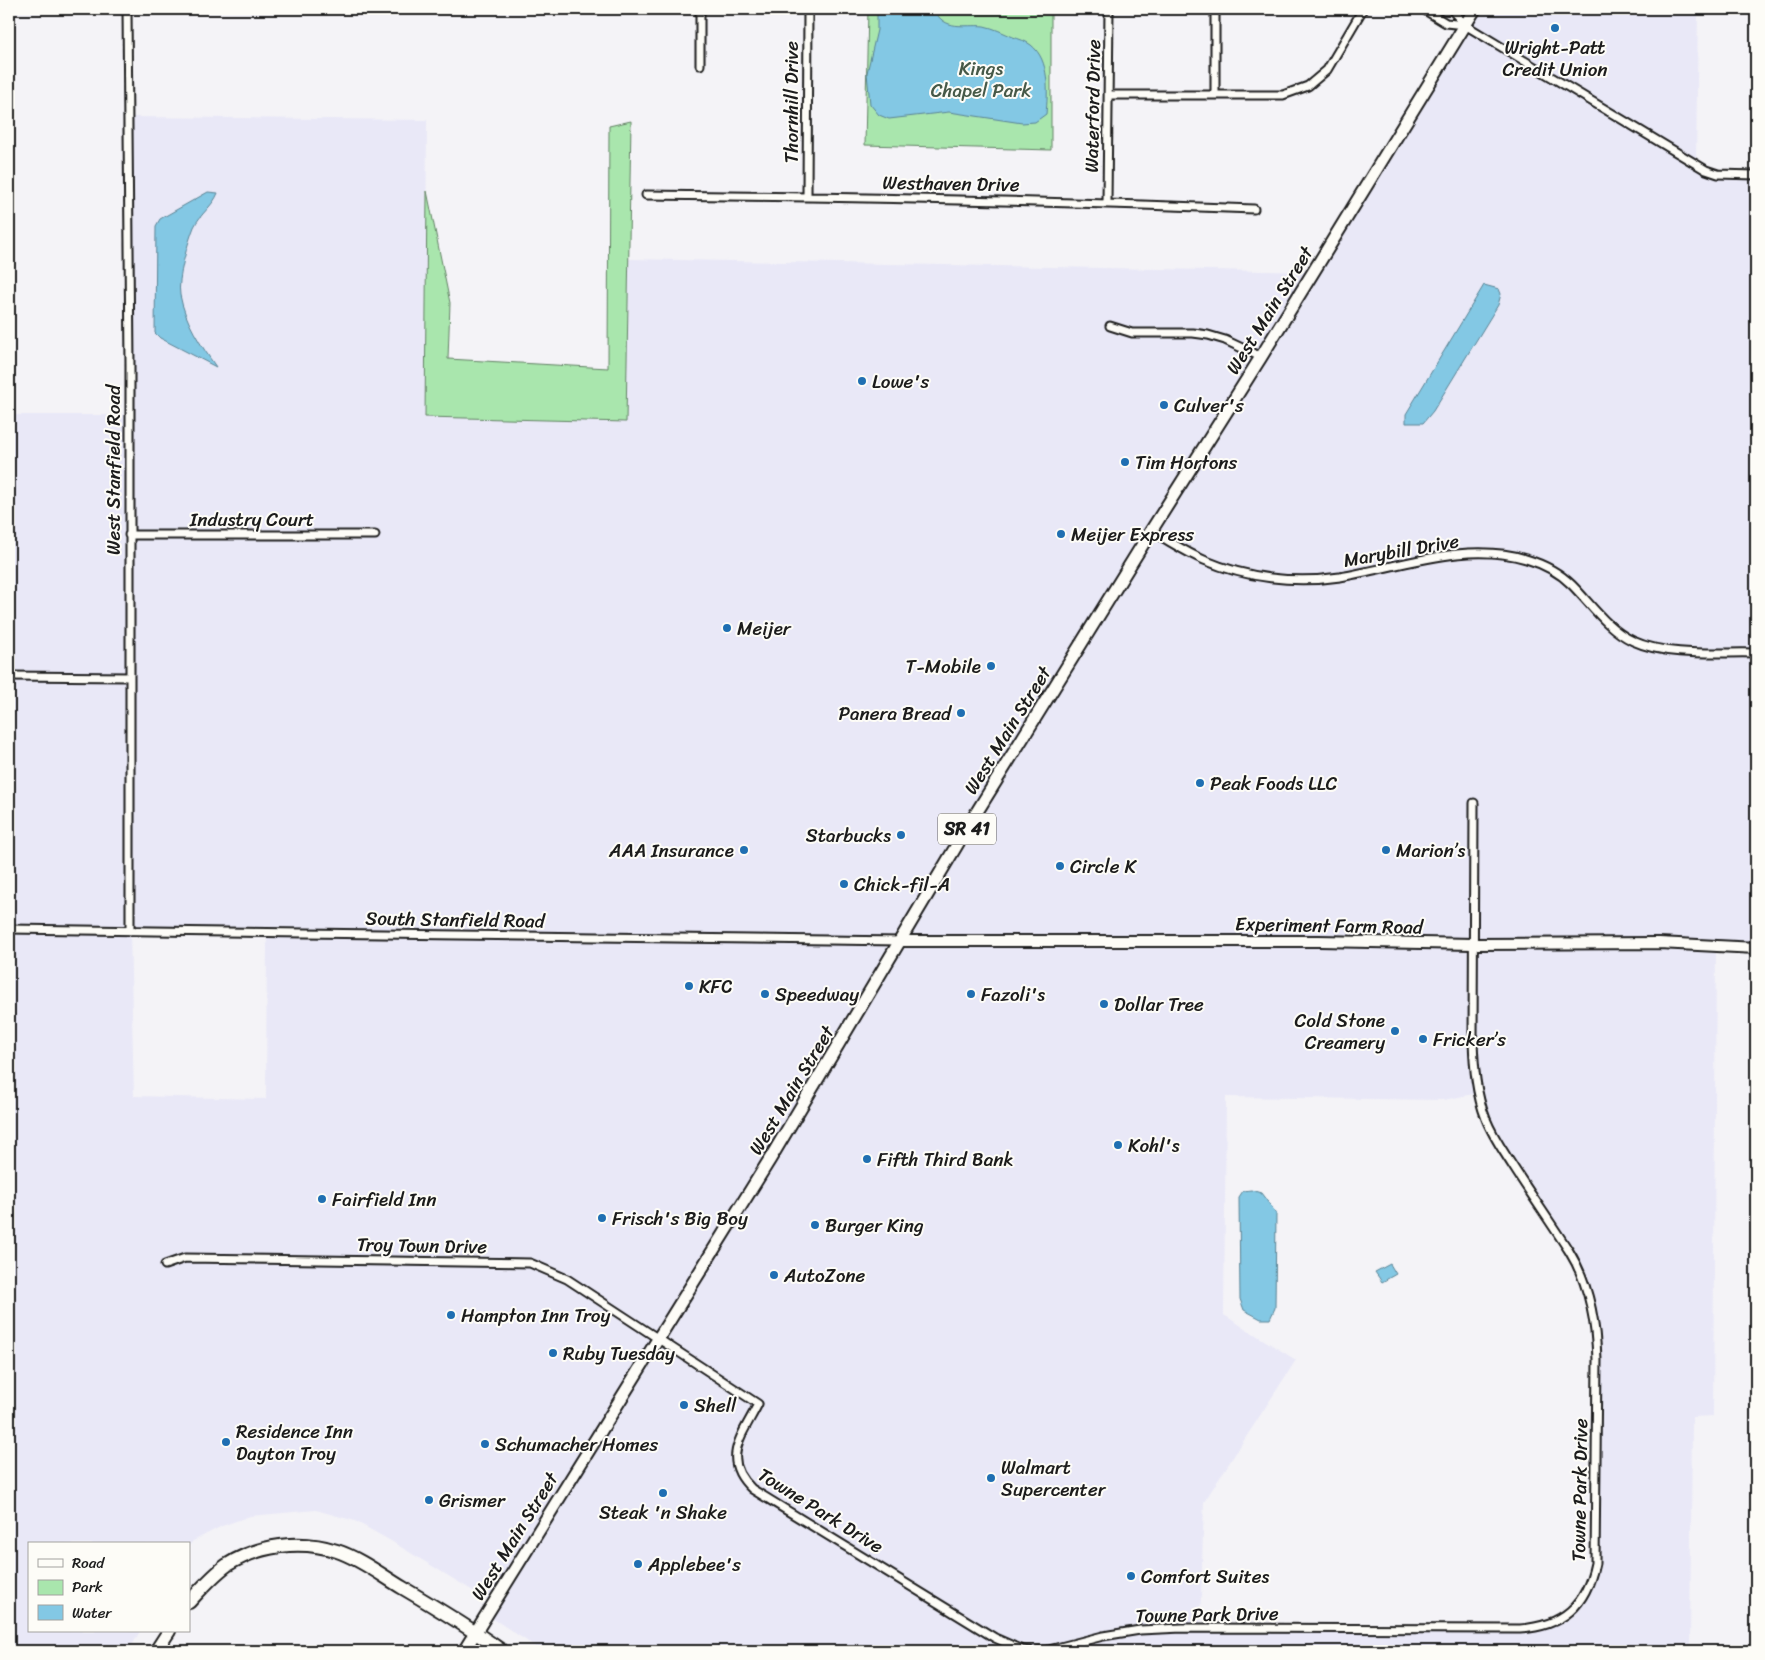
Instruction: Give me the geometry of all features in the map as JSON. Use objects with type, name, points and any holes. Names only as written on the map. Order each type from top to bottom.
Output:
[{"type":"highway","points":[[190,1601],[209,1580],[226,1566],[244,1556],[263,1549],[289,1545],[311,1545],[338,1551],[364,1564],[475,1631],[502,1651]]},
{"type":"highway","points":[[156,1651],[168,1632]]},
{"type":"main road","name":"West Main Street","points":[[464,1651],[770,1159],[900,941],[1150,531],[1261,357],[1475,9]]},
{"type":"street","name":"West Stanfield Road","points":[[127,9],[130,366],[130,931]]},
{"type":"street","points":[[700,9],[700,65]]},
{"type":"street","name":"Thornhill Drive","points":[[807,196],[808,9]]},
{"type":"street","name":"Waterford Drive","points":[[1107,203],[1109,9]]},
{"type":"street","points":[[1215,9],[1215,95]]},
{"type":"street","points":[[1109,95],[1283,95],[1308,86],[1327,70],[1363,9]]},
{"type":"street","points":[[1423,9],[1446,22],[1465,25]]},
{"type":"street","points":[[1451,9],[1465,25],[1706,170],[1718,174],[1756,175]]},
{"type":"street","name":"Westhaven Drive","points":[[646,195],[807,196],[1107,203],[1254,209]]},
{"type":"street","points":[[1110,326],[1132,333],[1193,333],[1208,335],[1225,340],[1261,357]]},
{"type":"street","name":"Marybill Drive","points":[[1150,531],[1203,560],[1233,571],[1262,578],[1301,580],[1340,577],[1421,559],[1458,554],[1496,554],[1526,559],[1550,569],[1571,584],[1613,628],[1633,641],[1661,649],[1689,652],[1756,653]]},
{"type":"street","name":"Industry Court","points":[[129,535],[375,535]]},
{"type":"street","points":[[9,676],[130,677]]},
{"type":"street","name":"Towne Park Drive","points":[[1038,1651],[1045,1651],[1103,1636],[1140,1630],[1182,1628],[1538,1628],[1565,1616],[1585,1594],[1592,1579],[1595,1563],[1597,1360],[1595,1327],[1590,1302],[1570,1252],[1497,1141],[1486,1118],[1478,1092],[1474,1070],[1474,803]]},
{"type":"street","name":"South Stanfield Road","points":[[9,929],[900,941]]},
{"type":"street","name":"Experiment Farm Road","points":[[900,941],[1319,941],[1473,944],[1659,942],[1756,948]]},
{"type":"street","name":"Troy Town Drive","points":[[165,1264],[185,1258],[530,1263],[567,1279],[658,1340]]},
{"type":"street","name":"Towne Park Drive","points":[[658,1340],[758,1404],[736,1449],[735,1462],[742,1479],[752,1489],[995,1638],[1022,1650],[1030,1651]]},
{"type":"shaded area","points":[[1475,9],[1698,9],[1696,165],[1706,170],[1756,175],[1756,948],[1716,946],[1713,1416],[1692,1417],[1690,1651],[542,1651],[486,1614],[493,1603],[355,1521],[316,1510],[250,1516],[222,1526],[193,1541],[190,1545],[190,1542],[28,1542],[28,1632],[139,1632],[129,1651],[9,1651],[9,415],[129,415],[128,117],[427,120],[425,417],[625,422],[629,259],[1313,272]],"holes":[[[130,931],[267,933],[266,1099],[134,1096]],[[1478,1093],[1493,1135],[1570,1252],[1590,1302],[1597,1353],[1592,1579],[1565,1616],[1520,1629],[1200,1628],[1204,1502],[1296,1360],[1224,1315],[1226,1097],[1444,1100]]]},
{"type":"green space","name":"Kings Chapel Park","points":[[868,9],[1051,9],[1051,150],[865,145]]},
{"type":"green space","points":[[631,121],[626,422],[425,417],[427,191],[450,303],[448,359],[608,368],[609,126]]},
{"type":"water","name":"Kings Chapel Park","points":[[877,9],[934,9],[943,21],[949,24],[988,27],[1029,44],[1037,51],[1045,68],[1047,86],[1046,114],[1035,122],[1022,123],[949,112],[889,119],[879,115],[870,104],[867,73],[877,30]]},
{"type":"water","points":[[208,192],[218,193],[194,227],[184,261],[179,288],[182,305],[190,324],[199,342],[216,367],[160,338],[155,333],[156,226],[160,219]]},
{"type":"water","points":[[1484,285],[1499,289],[1501,294],[1498,305],[1433,411],[1423,423],[1406,423],[1406,414]]},
{"type":"water","points":[[1251,1190],[1261,1193],[1276,1213],[1275,1308],[1270,1319],[1261,1319],[1244,1310],[1240,1299],[1239,1197],[1243,1191]]},
{"type":"water","points":[[1390,1264],[1396,1274],[1382,1282],[1375,1272]]},
{"type":"place","name":"Wright-Patt Credit Union","points":[[1555,28]]},
{"type":"place","name":"Lowe's","points":[[862,381]]},
{"type":"place","name":"Culver's","points":[[1164,405]]},
{"type":"place","name":"Tim Hortons","points":[[1125,462]]},
{"type":"place","name":"Meijer Express","points":[[1061,534]]},
{"type":"place","name":"Meijer","points":[[727,628]]},
{"type":"place","name":"T-Mobile","points":[[991,666]]},
{"type":"place","name":"Panera Bread","points":[[961,713]]},
{"type":"place","name":"Peak Foods LLC","points":[[1200,783]]},
{"type":"place","name":"Starbucks","points":[[901,835]]},
{"type":"place","name":"AAA Insurance","points":[[744,850]]},
{"type":"place","name":"Marion’s","points":[[1386,850]]},
{"type":"place","name":"Circle K","points":[[1060,866]]},
{"type":"place","name":"Chick-fil-A","points":[[844,884]]},
{"type":"place","name":"KFC","points":[[689,986]]},
{"type":"place","name":"Speedway","points":[[765,994]]},
{"type":"place","name":"Fazoli's","points":[[971,994]]},
{"type":"place","name":"Dollar Tree","points":[[1104,1004]]},
{"type":"place","name":"Cold Stone Creamery","points":[[1395,1031]]},
{"type":"place","name":"Fricker’s","points":[[1423,1039]]},
{"type":"place","name":"Kohl's","points":[[1118,1145]]},
{"type":"place","name":"Fifth Third Bank","points":[[867,1159]]},
{"type":"place","name":"Fairfield Inn","points":[[322,1199]]},
{"type":"place","name":"Frisch's Big Boy","points":[[602,1218]]},
{"type":"place","name":"Burger King","points":[[815,1225]]},
{"type":"place","name":"AutoZone","points":[[774,1275]]},
{"type":"place","name":"Hampton Inn Troy","points":[[451,1315]]},
{"type":"place","name":"Ruby Tuesday","points":[[553,1353]]},
{"type":"place","name":"Shell","points":[[684,1405]]},
{"type":"place","name":"Residence Inn Dayton Troy","points":[[226,1442]]},
{"type":"place","name":"Schumacher Homes","points":[[485,1444]]},
{"type":"place","name":"Walmart Supercenter","points":[[991,1478]]},
{"type":"place","name":"Steak 'n Shake","points":[[663,1493]]},
{"type":"place","name":"Grismer","points":[[429,1500]]},
{"type":"place","name":"Applebee's","points":[[638,1564]]},
{"type":"place","name":"Comfort Suites","points":[[1131,1576]]}]
